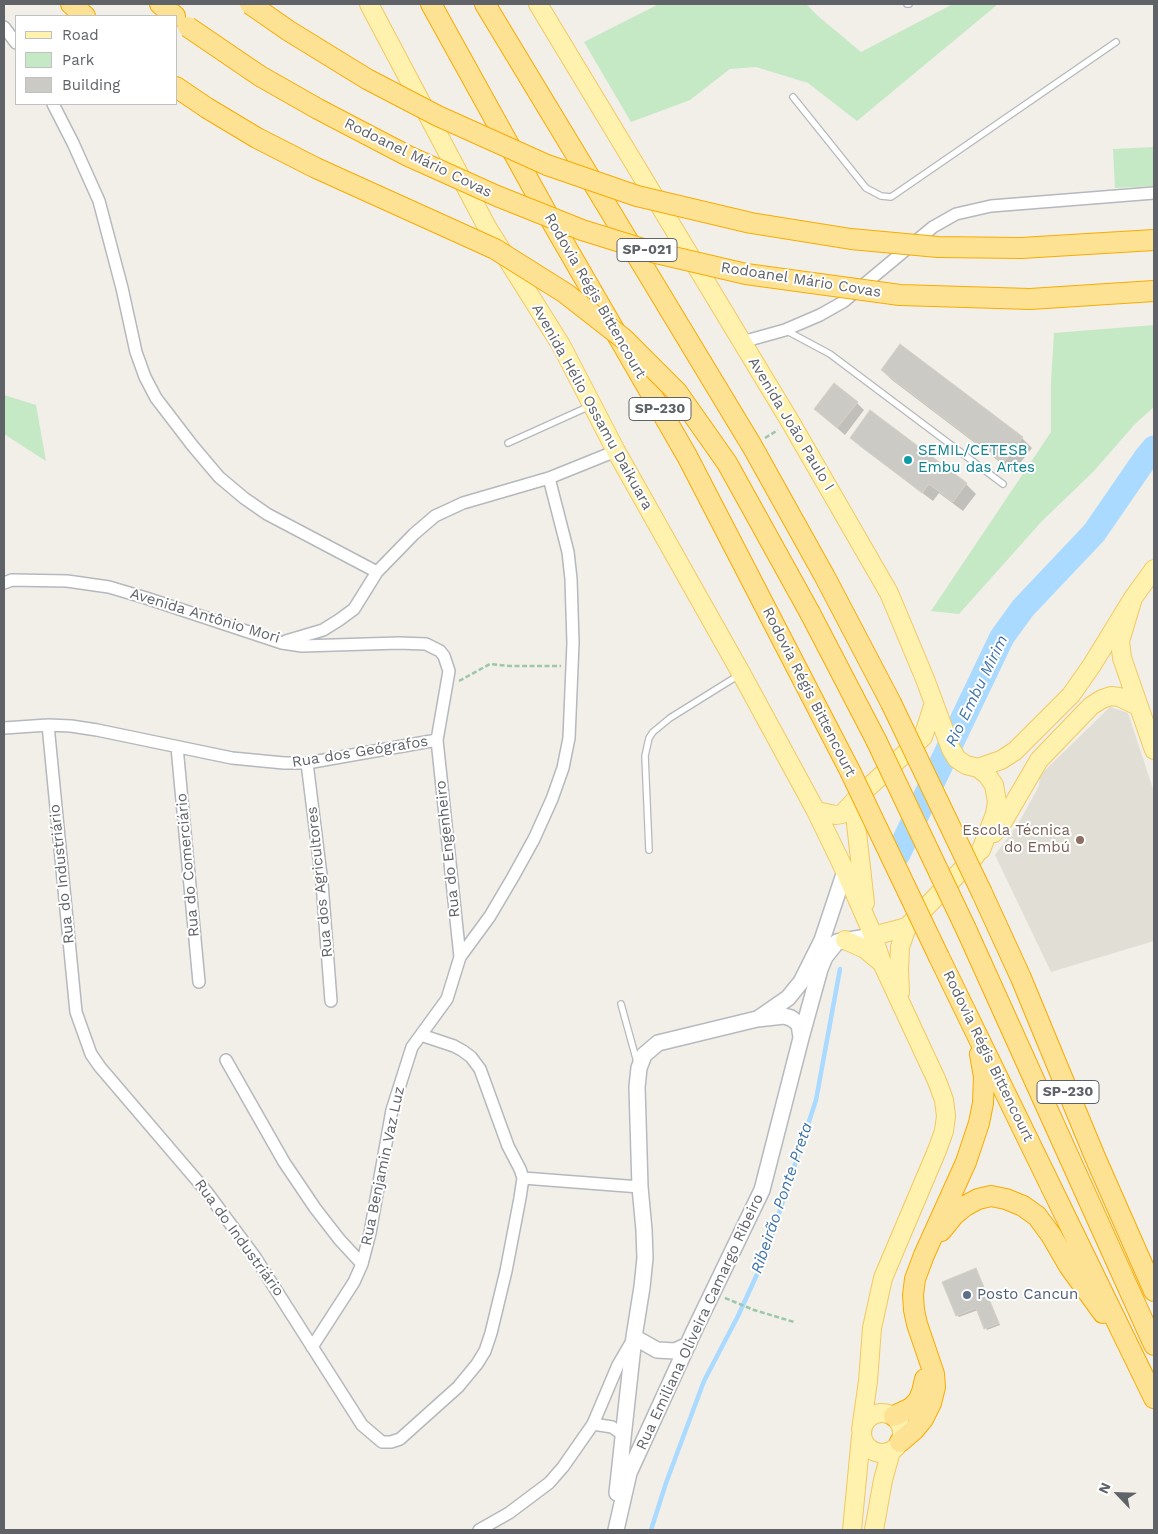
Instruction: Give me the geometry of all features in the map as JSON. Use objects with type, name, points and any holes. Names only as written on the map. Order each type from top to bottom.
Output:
[{"type":"highway","points":[[71,4],[84,15]]},
{"type":"highway","name":"Rodoanel Mário Covas","points":[[160,4],[174,15]]},
{"type":"highway","points":[[250,4],[289,31],[367,79],[438,116],[547,165],[636,196],[751,224],[851,238],[938,247],[1021,248],[1154,240]]},
{"type":"highway","name":"Rodovia Régis Bittencourt","points":[[431,4],[549,217],[687,456],[850,771],[1154,1398]]},
{"type":"highway","name":"SP-230","points":[[490,9],[752,446],[825,577],[891,703],[1021,978],[1095,1157],[1154,1291]]},
{"type":"highway","name":"Rodoanel Mário Covas","points":[[180,20],[260,76],[408,156],[497,196],[582,230],[656,252],[746,274],[900,295],[1030,299],[1154,291]]},
{"type":"highway","points":[[178,88],[258,138],[316,168],[495,249],[565,293],[624,339],[677,392],[727,463],[810,613],[876,740],[966,929],[1154,1345]]},
{"type":"highway","points":[[896,1447],[914,1430],[923,1418],[931,1403],[935,1387],[934,1374],[917,1324],[913,1295],[915,1279],[924,1254],[966,1162],[979,1123],[983,1103],[984,1077],[976,1033]]},
{"type":"highway","points":[[924,1254],[954,1216],[965,1206],[978,1199],[991,1196],[1006,1198],[1023,1206],[1037,1216],[1070,1266],[1134,1354]]},
{"type":"highway","points":[[889,1415],[911,1408],[922,1392],[925,1379],[926,1349]]},
{"type":"main road","name":"Avenida Hélio Ossamu Daikuara","points":[[369,4],[487,227],[561,346],[616,451],[816,811],[845,871],[882,963],[944,1100],[946,1116],[944,1131],[882,1278],[872,1328],[852,1530]]},
{"type":"main road","name":"Avenida João Paulo I","points":[[538,4],[791,422],[889,593],[951,749],[957,758],[966,765],[978,768],[994,784],[997,802],[995,814],[981,850]]},
{"type":"main road","points":[[978,768],[1001,760],[1015,750],[1071,695],[1133,598],[1154,569]]},
{"type":"main road","points":[[1133,598],[1120,641],[1122,658],[1154,750]]},
{"type":"main road","points":[[907,927],[981,850],[1004,820],[1039,760],[1091,706],[1111,696],[1119,697],[1138,706]]},
{"type":"main road","points":[[816,811],[840,815],[923,737],[933,706]]},
{"type":"main road","points":[[923,737],[946,736]]},
{"type":"main road","points":[[757,1019],[788,998],[802,982],[822,940],[845,871],[859,796]]},
{"type":"main road","points":[[856,815],[862,886],[871,932]]},
{"type":"main road","name":"Avenida Hélio Ossamu Daikuara","points":[[901,1003],[900,947],[907,927]]},
{"type":"main road","name":"Rua Emiliana Oliveira Camargo Ribeiro","points":[[614,1530],[630,1473],[688,1345],[762,1190],[801,1038],[825,957],[837,942],[871,932],[907,927]]},
{"type":"main road","points":[[846,940],[865,948],[882,963]]},
{"type":"main road","points":[[614,1530],[622,1434],[645,1258],[640,1187],[637,1086],[639,1068],[644,1055],[658,1043],[757,1019],[784,1016],[791,1018],[799,1024],[801,1038]]},
{"type":"main road","points":[[634,1338],[657,1350],[675,1351],[688,1345]]},
{"type":"main road","points":[[868,1381],[889,1415],[901,1425],[902,1431],[883,1480],[874,1530]]},
{"type":"main road","points":[[889,1415],[879,1413],[867,1418],[861,1433],[863,1443],[872,1452],[885,1454],[896,1447]]},
{"type":"street","points":[[4,27],[15,42]]},
{"type":"street","points":[[54,105],[99,201],[122,288],[136,352],[156,398],[192,445],[219,476],[244,498],[275,518],[377,572]]},
{"type":"street","points":[[742,342],[785,330],[820,315],[843,302],[933,227],[956,214],[991,206],[1154,193]]},
{"type":"street","name":"Avenida Antônio Mori","points":[[7,581],[67,581],[108,587],[282,643],[323,630],[354,609],[377,572],[434,516],[463,503],[548,478],[616,451]]},
{"type":"street","name":"Rua Benjamin Vaz Luz","points":[[312,1347],[354,1282],[362,1264],[370,1233],[392,1110],[412,1046],[447,1000],[460,957],[490,916],[534,839],[552,799],[563,768],[569,738],[574,643],[572,578],[568,552],[548,478]]},
{"type":"street","name":"Rua dos Geógrafos","points":[[4,728],[48,725],[71,726],[232,758],[284,763],[307,763],[436,740],[449,671],[444,656],[435,647],[426,644],[399,643],[302,646],[282,643]]},
{"type":"street","name":"Rua do Industriário","points":[[48,725],[76,1012],[91,1054],[100,1068],[206,1192],[256,1257],[366,1429],[382,1442],[400,1439],[458,1387],[485,1351],[506,1271],[523,1178]]},
{"type":"street","name":"Rua do Engenheiro","points":[[436,740],[460,957]]},
{"type":"street","name":"Rua do Comerciário","points":[[177,747],[199,982]]},
{"type":"street","name":"Rua dos Agricultores","points":[[307,763],[322,883],[331,1001]]},
{"type":"street","points":[[421,1035],[463,1051],[471,1057],[480,1069],[508,1146],[523,1178],[640,1187]]},
{"type":"street","points":[[226,1060],[284,1162],[326,1223],[362,1264]]},
{"type":"street","points":[[479,1530],[509,1513],[550,1483],[563,1467],[593,1424],[618,1365],[634,1338]]},
{"type":"street","points":[[593,1424],[612,1427],[622,1434]]},
{"type":"lane","points":[[793,97],[866,188],[886,197],[891,196],[1116,42]]},
{"type":"lane","points":[[785,330],[830,354],[1003,484]]},
{"type":"lane","points":[[508,443],[592,405]]},
{"type":"lane","points":[[649,850],[645,756],[649,738],[653,732],[670,718],[741,673]]},
{"type":"lane","points":[[621,1004],[639,1068]]},
{"type":"path","points":[[760,441],[791,422]]},
{"type":"path","points":[[447,688],[490,664],[510,666],[572,666]]},
{"type":"path","points":[[732,1301],[794,1322]]},
{"type":"shaded area","name":"Escola Técnica do Embú","points":[[1110,707],[1128,713],[1154,792],[1154,941],[1051,972],[995,855],[1018,824],[1039,786],[1040,775]]},
{"type":"green space","points":[[659,4],[806,4],[861,52],[953,4],[998,4],[857,121],[808,83],[756,67],[730,69],[690,100],[631,122],[584,42]]},
{"type":"green space","points":[[1154,147],[1154,186],[1115,188],[1113,149]]},
{"type":"green space","points":[[1154,325],[1154,407],[1135,424],[1093,472],[1042,521],[959,614],[931,611],[1051,432],[1051,382],[1054,333]]},
{"type":"green space","points":[[4,395],[36,405],[46,461],[4,434]]},
{"type":"building","points":[[900,344],[1023,437],[1003,463],[881,370]]},
{"type":"building","points":[[834,383],[858,402],[837,428],[814,409]]},
{"type":"building","name":"SEMIL/CETESB Embu das Artes","points":[[870,410],[967,483],[953,502],[929,484],[922,493],[850,438]]},
{"type":"building","name":"Posto Cancun","points":[[976,1268],[999,1323],[984,1329],[976,1308],[956,1316],[942,1282]]},
{"type":"waterway","name":"Rio Embu Mirim","points":[[898,854],[1002,637],[1023,608],[1094,533],[1154,448]]},
{"type":"waterway","name":"Ribeirão Ponte Preta","points":[[651,1530],[666,1483],[704,1381],[738,1316],[764,1259],[816,1100],[840,969]]},
{"type":"place","name":"SEMIL/CETESB Embu das Artes","points":[[908,460]]},
{"type":"place","name":"Escola Técnica do Embú","points":[[1080,840]]},
{"type":"place","name":"Posto Cancun","points":[[967,1295]]}]
